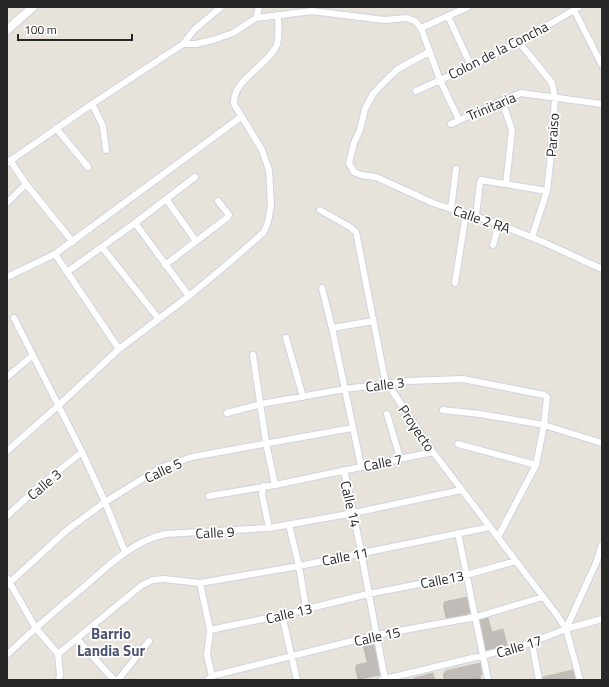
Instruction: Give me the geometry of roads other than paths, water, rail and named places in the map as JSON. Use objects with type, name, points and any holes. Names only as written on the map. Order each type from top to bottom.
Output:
[{"type":"street","points":[[7,30],[33,7]]},
{"type":"street","points":[[73,242],[8,162],[56,128],[183,44],[194,30],[221,7]]},
{"type":"street","points":[[256,18],[259,7]]},
{"type":"street","points":[[421,28],[448,16],[458,9],[468,7]]},
{"type":"street","points":[[577,8],[602,65]]},
{"type":"street","name":"Colon de la Concha","points":[[416,91],[519,42],[577,8]]},
{"type":"street","points":[[183,44],[196,44],[233,33],[256,18],[278,16],[312,9],[384,20],[407,18],[415,21],[421,28],[440,80],[459,120]]},
{"type":"street","points":[[7,451],[119,349],[189,296],[264,232],[268,222],[271,205],[269,170],[262,150],[234,104],[234,98],[237,89],[272,54],[277,45],[278,16]]},
{"type":"street","points":[[448,16],[471,66]]},
{"type":"street","name":"Paraiso","points":[[519,42],[552,83],[554,99],[547,191],[532,237]]},
{"type":"street","name":"Calle 2 RA","points":[[430,52],[398,69],[374,94],[365,109],[360,130],[354,143],[349,163],[354,172],[360,175],[376,177],[433,203],[500,224],[602,269]]},
{"type":"street","name":"Trinitaria","points":[[452,124],[520,93],[554,99],[602,104]]},
{"type":"street","points":[[502,100],[512,130],[506,184]]},
{"type":"street","points":[[92,104],[104,126],[106,150]]},
{"type":"street","points":[[7,277],[55,254],[73,242],[241,117]]},
{"type":"street","points":[[56,128],[88,167]]},
{"type":"street","points":[[451,209],[456,169]]},
{"type":"street","points":[[67,272],[195,177]]},
{"type":"street","points":[[476,216],[480,181],[547,191]]},
{"type":"street","points":[[7,203],[26,184]]},
{"type":"street","points":[[166,199],[196,241]]},
{"type":"street","points":[[165,264],[229,216],[218,201]]},
{"type":"street","name":"Proyecto","points":[[320,210],[356,232],[372,321],[387,384],[433,452],[566,629]]},
{"type":"street","points":[[455,283],[466,213]]},
{"type":"street","points":[[135,222],[189,296]]},
{"type":"street","points":[[493,245],[500,224]]},
{"type":"street","points":[[102,247],[158,318]]},
{"type":"street","points":[[55,254],[119,349]]},
{"type":"street","name":"Calle 14","points":[[322,288],[332,328],[361,466]]},
{"type":"street","points":[[14,318],[82,452],[105,502],[125,552]]},
{"type":"street","points":[[332,328],[372,321]]},
{"type":"street","points":[[286,338],[303,397]]},
{"type":"street","points":[[253,355],[266,444],[275,484]]},
{"type":"street","points":[[7,377],[32,356]]},
{"type":"street","name":"Calle 3","points":[[226,413],[261,404],[345,389],[406,381],[463,379],[544,395],[547,397],[544,425]]},
{"type":"street","points":[[443,410],[480,414],[544,425],[602,443]]},
{"type":"street","points":[[387,414],[400,458]]},
{"type":"street","points":[[498,537],[536,465],[544,425]]},
{"type":"street","name":"Calle 5","points":[[8,581],[67,530],[105,502],[160,468],[192,457],[352,428]]},
{"type":"street","points":[[458,444],[536,465]]},
{"type":"street","name":"Calle 3","points":[[7,516],[82,452]]},
{"type":"street","name":"Calle 7","points":[[209,496],[433,452]]},
{"type":"street","name":"Calle 14","points":[[344,470],[362,553],[383,680]]},
{"type":"street","points":[[263,486],[262,494],[269,528]]},
{"type":"street","name":"Calle 9","points":[[7,655],[35,627],[125,552],[152,537],[165,534],[269,528],[289,525],[354,513],[461,490]]},
{"type":"street","points":[[289,525],[299,566],[306,608]]},
{"type":"street","name":"Calle 11","points":[[58,654],[142,585],[153,580],[164,579],[200,583],[299,566],[490,527]]},
{"type":"street","points":[[458,534],[488,680]]},
{"type":"street","points":[[580,680],[566,629],[596,563],[602,545]]},
{"type":"street","name":"Calle13","points":[[368,594],[466,575],[516,561]]},
{"type":"street","points":[[8,581],[35,627],[58,654],[59,680]]},
{"type":"street","points":[[200,583],[210,630],[206,655],[210,678]]},
{"type":"street","name":"Calle 13","points":[[210,630],[282,615],[368,594]]},
{"type":"street","name":"Calle 15","points":[[210,678],[376,635],[476,617],[543,597]]},
{"type":"street","points":[[282,615],[297,680]]},
{"type":"street","name":"Calle 17","points":[[383,680],[403,677],[532,643],[566,629],[602,620]]},
{"type":"street","points":[[77,639],[114,680]]},
{"type":"street","points":[[118,680],[149,641]]},
{"type":"street","points":[[532,643],[539,680]]},
{"type":"district","name":"Barrio Landia Sur","points":[[111,642]]}]
